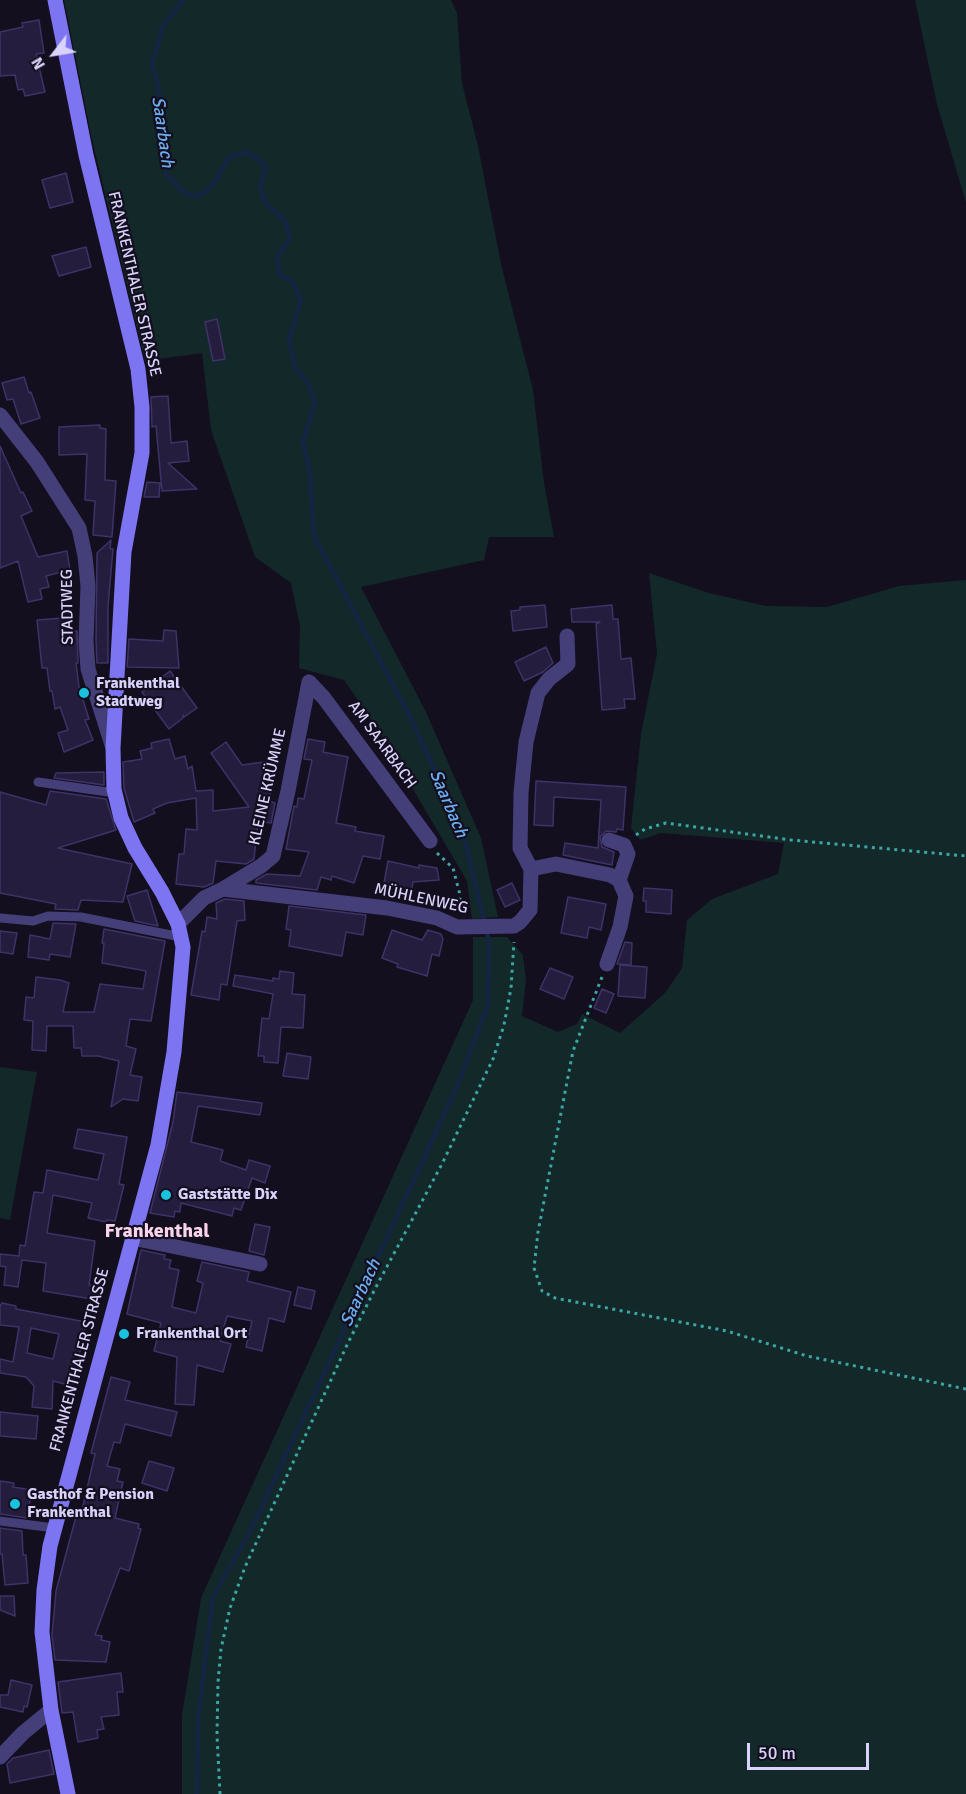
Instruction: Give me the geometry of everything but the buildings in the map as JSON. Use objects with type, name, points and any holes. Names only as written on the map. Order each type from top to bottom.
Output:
[{"type":"main road","name":"FRANKENTHALER STRASSE","points":[[55,0],[86,155],[138,369],[142,407],[142,453],[124,552],[113,748],[115,793],[121,818],[135,848],[162,892],[180,931],[183,946],[174,1052],[158,1145],[54,1528],[44,1590],[42,1632],[51,1710],[68,1794]]},
{"type":"street","name":"STADTWEG","points":[[0,415],[37,462],[79,528],[88,586],[86,641],[88,669],[113,748]]},
{"type":"street","points":[[509,926],[530,910],[531,869],[520,848],[521,793],[526,742],[538,693],[549,679],[568,664],[567,636]]},
{"type":"street","name":"AM SAARBACH","points":[[309,682],[324,698],[430,841]]},
{"type":"street","name":"KLEINE KRÜMME","points":[[180,931],[204,898],[224,890],[273,856],[309,682]]},
{"type":"street","points":[[609,840],[624,845],[627,849],[628,854],[619,880]]},
{"type":"street","points":[[531,869],[556,864],[610,875],[619,880],[626,896],[620,927],[607,964]]},
{"type":"street","name":"MÜHLENWEG","points":[[224,890],[387,908],[437,918],[464,927],[509,926]]},
{"type":"street","points":[[132,1238],[260,1264]]},
{"type":"street","points":[[0,1757],[23,1733],[51,1710]]},
{"type":"lane","points":[[38,782],[115,793]]},
{"type":"lane","points":[[0,918],[33,921],[48,916],[81,917],[180,931]]},
{"type":"lane","points":[[0,1521],[54,1528]]},
{"type":"path","points":[[627,849],[634,837],[645,829],[666,824],[791,840],[966,856]]},
{"type":"path","points":[[430,841],[432,849],[453,868],[460,895],[460,910],[464,927]]},
{"type":"path","points":[[220,1794],[217,1735],[218,1682],[221,1649],[230,1608],[245,1567],[347,1345],[442,1164],[493,1059],[504,1025],[511,988],[509,926]]},
{"type":"path","points":[[607,964],[573,1051],[538,1232],[534,1268],[542,1291],[555,1298],[727,1331],[807,1356],[966,1389]]},
{"type":"green space","points":[[64,0],[451,0],[457,13],[462,83],[478,146],[501,264],[533,390],[544,483],[554,537],[489,537],[484,560],[361,587],[426,712],[481,838],[498,917],[472,919],[467,881],[377,728],[344,680],[299,668],[300,626],[291,583],[255,557],[211,430],[202,353],[145,361],[91,135]]},
{"type":"green space","points":[[915,0],[966,0],[966,203],[937,104]]},
{"type":"green space","points":[[649,573],[709,593],[766,606],[827,607],[899,586],[966,580],[966,1794],[182,1794],[182,1715],[201,1598],[473,1000],[473,937],[507,937],[523,955],[526,980],[522,1016],[558,1032],[577,1024],[582,1014],[620,1033],[665,993],[682,968],[687,920],[712,899],[778,874],[784,843],[661,833],[640,840],[631,828],[641,734],[657,654]]},
{"type":"green space","points":[[0,1067],[37,1072],[10,1220],[0,1218]]},
{"type":"waterway","name":"Saarbach","points":[[183,0],[163,26],[152,63],[159,90],[160,143],[166,173],[181,190],[192,196],[204,193],[215,182],[229,157],[247,152],[266,166],[260,187],[266,204],[285,221],[290,238],[277,257],[279,274],[293,282],[301,299],[289,340],[296,370],[307,381],[315,403],[303,442],[310,473],[314,536],[411,719],[463,833],[489,941],[488,1005],[456,1089],[253,1526],[213,1597],[198,1719],[197,1794]]},
{"type":"place","name":"Frankenthal Stadtweg","points":[[84,693]]},
{"type":"place","name":"Gaststätte Dix","points":[[166,1195]]},
{"type":"place","name":"Frankenthal Ort","points":[[124,1334]]},
{"type":"place","name":"Gasthof & Pension Frankenthal","points":[[15,1504]]},
{"type":"district","name":"Frankenthal","points":[[157,1232]]}]
